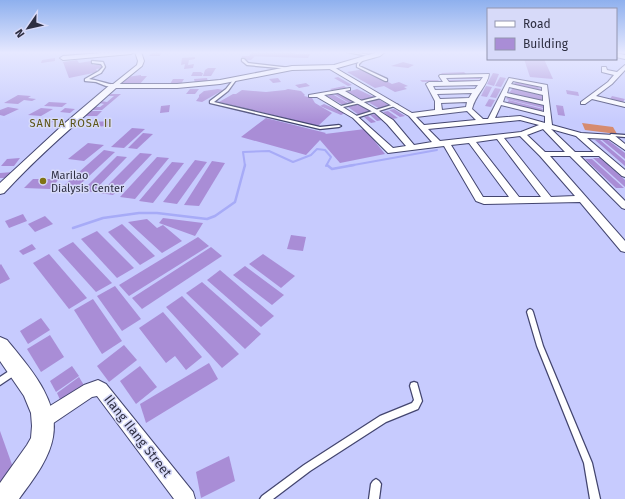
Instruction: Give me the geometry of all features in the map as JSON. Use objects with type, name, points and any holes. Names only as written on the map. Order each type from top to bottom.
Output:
[{"type":"street","points":[[0,190],[20,168],[127,75]]},
{"type":"street","points":[[114,86],[177,86],[235,80],[257,75]]},
{"type":"street","points":[[343,75],[411,115],[445,145],[479,199],[484,201],[581,199]]},
{"type":"street","points":[[447,83],[442,76],[458,75]]},
{"type":"street","points":[[469,109],[471,100],[487,75]]},
{"type":"street","points":[[583,103],[610,83],[618,75]]},
{"type":"street","points":[[619,75],[625,78]]},
{"type":"street","points":[[491,120],[511,79],[514,78],[542,84],[545,86],[546,94],[548,115],[547,126],[572,154],[625,206]]},
{"type":"street","points":[[438,112],[438,101],[429,84],[483,83]]},
{"type":"street","points":[[360,86],[315,96],[339,107],[355,117],[391,151],[525,137],[547,126]]},
{"type":"street","points":[[340,91],[390,122],[412,148]]},
{"type":"street","points":[[434,92],[477,91]]},
{"type":"street","points":[[503,94],[547,104]]},
{"type":"street","points":[[592,96],[625,105]]},
{"type":"street","points":[[438,101],[471,100]]},
{"type":"street","points":[[499,103],[548,115]]},
{"type":"street","points":[[411,115],[469,109]]},
{"type":"street","points":[[469,109],[481,121]]},
{"type":"street","points":[[423,127],[520,118],[578,134],[611,137],[625,148]]},
{"type":"street","points":[[578,134],[625,174]]},
{"type":"street","points":[[525,137],[543,154],[625,248]]},
{"type":"street","points":[[501,139],[549,200]]},
{"type":"street","points":[[472,142],[516,200]]},
{"type":"street","points":[[543,154],[602,154]]},
{"type":"street","points":[[611,233],[625,233]]},
{"type":"street","points":[[0,346],[9,375],[38,400],[43,420],[42,438],[29,463],[4,499]]},
{"type":"street","name":"Ilang Ilang Street","points":[[43,420],[89,390],[98,388],[101,389],[186,499]]},
{"type":"lane","points":[[94,75],[86,80],[97,81],[114,86]]},
{"type":"lane","points":[[377,75],[386,80]]},
{"type":"lane","points":[[235,80],[227,90],[211,102],[320,128],[339,126]]},
{"type":"lane","points":[[339,107],[380,97]]},
{"type":"lane","points":[[355,117],[396,106]]},
{"type":"lane","points":[[611,137],[612,135],[625,136]]},
{"type":"lane","points":[[530,312],[540,346],[588,463],[595,499]]},
{"type":"lane","points":[[265,499],[307,468],[383,419],[415,406],[418,401],[414,386]]},
{"type":"lane","points":[[374,499],[376,484]]},
{"type":"shaded area","points":[[582,123],[613,127],[617,134],[585,130]]},
{"type":"building","points":[[68,75],[82,75],[69,78]]},
{"type":"building","points":[[353,75],[376,75],[392,84],[399,82],[408,86],[404,87],[407,89],[395,92],[384,86],[375,88]]},
{"type":"building","points":[[492,75],[498,75],[494,86],[487,84]]},
{"type":"building","points":[[529,75],[551,75],[553,79],[530,77]]},
{"type":"building","points":[[147,76],[139,85],[119,85],[127,77]]},
{"type":"building","points":[[338,77],[352,85],[348,86],[334,78]]},
{"type":"building","points":[[478,77],[480,79],[445,78]]},
{"type":"building","points":[[500,77],[506,78],[501,87],[495,86]]},
{"type":"building","points":[[207,78],[208,82],[195,83],[194,79]]},
{"type":"building","points":[[278,78],[281,82],[273,83],[269,79]]},
{"type":"building","points":[[173,79],[184,79],[181,84],[170,84]]},
{"type":"building","points":[[420,80],[438,80],[440,82],[422,82]]},
{"type":"building","points":[[447,80],[478,80],[480,81],[449,82]]},
{"type":"building","points":[[517,81],[540,86],[538,88],[542,89],[540,91],[513,85]]},
{"type":"building","points":[[306,83],[310,86],[299,88],[295,85]]},
{"type":"building","points":[[344,86],[347,88],[333,91],[330,89]]},
{"type":"building","points":[[486,86],[492,87],[487,97],[481,96]]},
{"type":"building","points":[[495,88],[501,89],[496,98],[490,97]]},
{"type":"building","points":[[513,88],[544,96],[541,101],[509,93]]},
{"type":"building","points":[[190,89],[199,89],[195,94],[186,94]]},
{"type":"building","points":[[218,89],[223,90],[202,102],[196,101],[199,95],[204,91]]},
{"type":"building","points":[[288,89],[301,91],[305,95],[304,96],[312,98],[315,103],[332,113],[318,126],[219,102],[242,90],[266,92]]},
{"type":"building","points":[[357,89],[374,97],[363,100],[347,92]]},
{"type":"building","points":[[566,90],[578,92],[579,96],[567,94]]},
{"type":"building","points":[[339,92],[354,101],[349,103],[334,94]]},
{"type":"building","points":[[111,94],[121,94],[102,110],[90,110],[104,104],[99,103],[101,101],[107,102],[114,96],[108,96]]},
{"type":"building","points":[[332,94],[348,103],[343,105],[327,96]]},
{"type":"building","points":[[18,95],[31,96],[28,98],[36,99],[32,101],[24,100],[18,104],[4,103]]},
{"type":"building","points":[[612,96],[625,99],[623,102],[610,99]]},
{"type":"building","points":[[508,97],[544,105],[543,108],[506,99]]},
{"type":"building","points":[[378,99],[391,106],[380,109],[368,102]]},
{"type":"building","points":[[489,99],[495,100],[491,107],[485,106]]},
{"type":"building","points":[[509,100],[543,109],[542,111],[507,103]]},
{"type":"building","points":[[49,102],[67,103],[62,107],[44,106]]},
{"type":"building","points":[[324,104],[345,113],[341,115],[320,106]]},
{"type":"building","points":[[358,104],[370,111],[359,115],[348,107]]},
{"type":"building","points":[[170,105],[169,112],[160,113],[161,106]]},
{"type":"building","points":[[556,105],[563,106],[565,116],[558,115]]},
{"type":"building","points":[[8,107],[19,109],[4,116],[0,115],[0,110]]},
{"type":"building","points":[[41,108],[53,109],[41,116],[28,115]]},
{"type":"building","points":[[65,108],[75,109],[70,113],[60,112]]},
{"type":"building","points":[[394,109],[405,116],[400,117],[389,110]]},
{"type":"building","points":[[91,111],[102,111],[97,116],[85,116]]},
{"type":"building","points":[[388,111],[398,118],[392,119],[383,112]]},
{"type":"building","points":[[375,114],[382,120],[377,121],[370,115]]},
{"type":"building","points":[[368,116],[376,122],[371,123],[364,117]]},
{"type":"building","points":[[58,118],[58,120],[47,124],[43,123],[48,120]]},
{"type":"building","points":[[266,118],[326,133],[325,134],[365,129],[385,154],[340,163],[320,140],[306,155],[241,137]]},
{"type":"building","points":[[111,121],[109,126],[90,127],[93,122]]},
{"type":"building","points":[[132,128],[145,129],[124,148],[111,147]]},
{"type":"building","points":[[143,133],[153,134],[137,149],[128,148]]},
{"type":"building","points":[[595,140],[600,140],[625,161],[625,166]]},
{"type":"building","points":[[602,140],[608,140],[625,153],[625,159]]},
{"type":"building","points":[[88,143],[104,145],[84,161],[68,159]]},
{"type":"building","points":[[104,150],[115,152],[74,190],[61,188]]},
{"type":"building","points":[[140,153],[152,154],[113,195],[100,193]]},
{"type":"building","points":[[117,156],[127,157],[93,192],[82,191]]},
{"type":"building","points":[[157,157],[169,158],[135,199],[120,197]]},
{"type":"building","points":[[20,158],[14,166],[1,166],[7,159]]},
{"type":"building","points":[[593,158],[600,158],[625,180],[625,187]]},
{"type":"building","points":[[585,159],[592,159],[624,188],[616,188]]},
{"type":"building","points":[[195,160],[207,162],[177,204],[163,202]]},
{"type":"building","points":[[212,161],[225,163],[199,206],[184,205]]},
{"type":"building","points":[[172,162],[184,163],[153,203],[139,201]]},
{"type":"building","points":[[13,172],[8,178],[0,178],[0,173]]},
{"type":"building","name":"Marilao Dialysis Center","points":[[33,179],[59,179],[50,189],[24,188]]},
{"type":"building","points":[[23,214],[27,221],[9,228],[5,221]]},
{"type":"building","points":[[45,216],[53,224],[35,232],[28,224]]},
{"type":"building","points":[[163,218],[203,223],[195,236],[159,223]]},
{"type":"building","points":[[147,219],[157,228],[163,225],[182,241],[162,253],[128,222]]},
{"type":"building","points":[[122,224],[155,256],[140,265],[108,232]]},
{"type":"building","points":[[97,231],[134,268],[117,278],[81,239]]},
{"type":"building","points":[[291,235],[306,237],[303,251],[287,249]]},
{"type":"building","points":[[198,237],[209,246],[129,296],[119,285]]},
{"type":"building","points":[[73,242],[112,283],[96,292],[58,250]]},
{"type":"building","points":[[32,244],[36,249],[23,255],[19,251]]},
{"type":"building","points":[[211,247],[222,256],[142,309],[132,298]]},
{"type":"building","points":[[49,254],[87,298],[69,309],[33,263]]},
{"type":"building","points":[[263,254],[295,276],[281,288],[249,264]]},
{"type":"building","points":[[1,264],[10,279],[0,284],[0,265]]},
{"type":"building","points":[[245,266],[284,295],[272,305],[233,275]]},
{"type":"building","points":[[220,270],[274,316],[261,327],[207,280]]},
{"type":"building","points":[[202,282],[261,334],[245,349],[186,293]]},
{"type":"building","points":[[115,286],[141,319],[122,331],[97,296]]},
{"type":"building","points":[[182,296],[239,354],[222,368],[166,307]]},
{"type":"building","points":[[93,299],[122,341],[102,354],[74,310]]},
{"type":"building","points":[[163,312],[202,357],[186,370],[175,356],[166,363],[139,328]]},
{"type":"building","points":[[41,318],[50,330],[28,344],[20,331]]},
{"type":"building","points":[[50,335],[64,357],[41,372],[27,349]]},
{"type":"building","points":[[124,345],[137,360],[109,382],[97,366]]},
{"type":"building","points":[[209,363],[218,379],[146,423],[140,404]]},
{"type":"building","points":[[72,366],[79,376],[56,392],[50,381]]},
{"type":"building","points":[[140,366],[157,387],[136,404],[120,381]]},
{"type":"building","points":[[79,377],[85,387],[62,404],[57,393]]},
{"type":"building","points":[[0,431],[15,473],[0,491]]},
{"type":"building","points":[[229,456],[235,481],[201,498],[196,472]]},
{"type":"waterway","points":[[245,165],[243,152],[269,151],[293,162],[311,155],[317,149],[325,150],[331,157],[326,166]]},
{"type":"waterway","points":[[348,166],[437,150]]},
{"type":"waterway","points":[[73,228],[103,218],[139,213],[157,213],[207,219],[215,216],[235,202],[245,165]]},
{"type":"waterway","points":[[327,165],[332,169],[354,165]]},
{"type":"place","name":"Marilao Dialysis Center","points":[[43,181]]},
{"type":"district","name":"SANTA ROSA II","points":[[71,123]]}]
